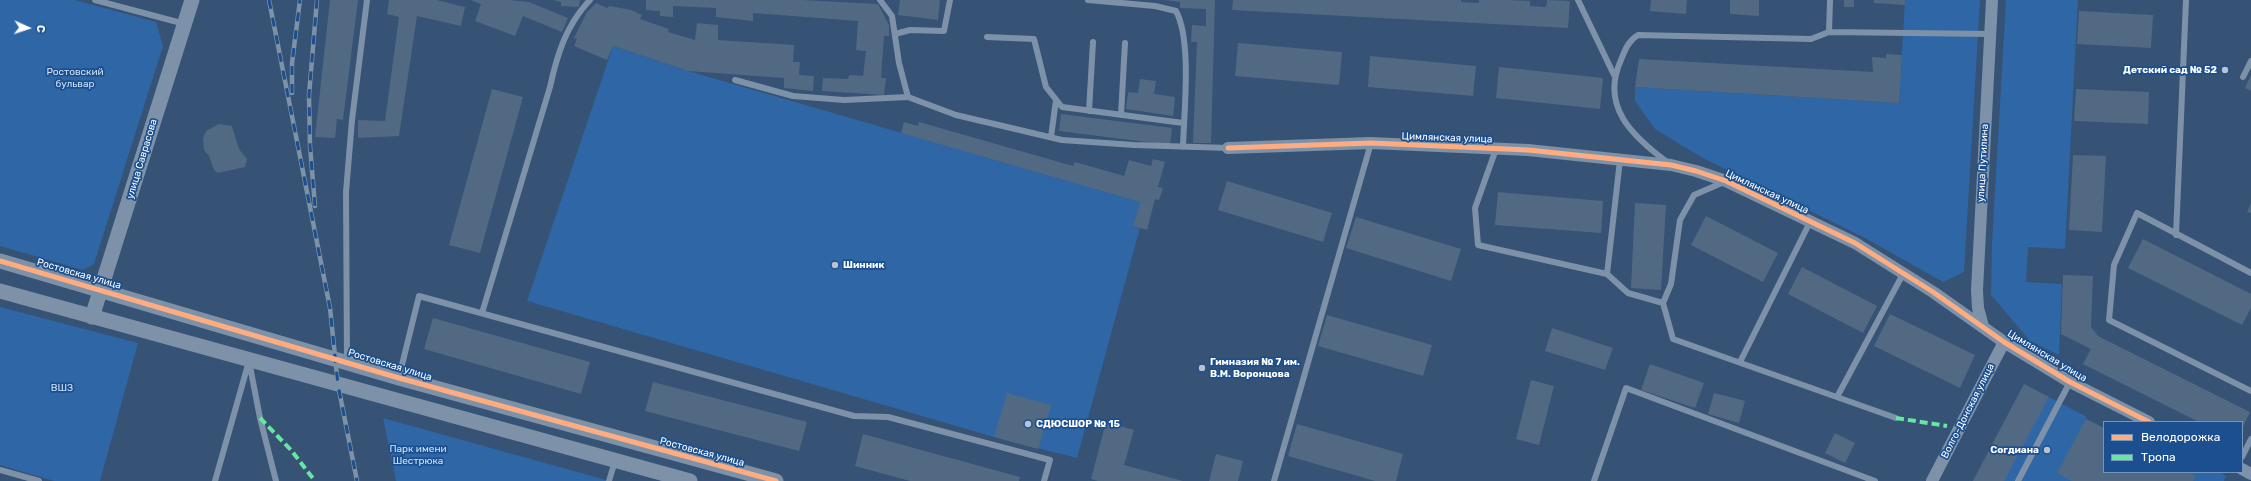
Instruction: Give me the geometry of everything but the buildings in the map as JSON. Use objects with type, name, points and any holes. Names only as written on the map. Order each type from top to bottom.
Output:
[{"type":"street","name":"улица Саврасова","points":[[92,317],[102,290],[192,0]]},
{"type":"street","name":"улица Путилина","points":[[1983,326],[1978,308],[1977,290],[1992,0]]},
{"type":"street","name":"Цимлянская улица","points":[[1228,148],[1371,143],[1528,150],[1671,166],[1726,181],[1855,243],[1983,326],[2004,342],[2070,382],[2147,421]]},
{"type":"street","name":"Ростовская улица","points":[[0,261],[346,361],[399,378],[776,481]]},
{"type":"street","points":[[0,291],[249,361],[690,481]]},
{"type":"street","name":"Волго-Донская улица","points":[[1932,481],[2004,342]]},
{"type":"lane","points":[[95,0],[185,24]]},
{"type":"lane","points":[[346,361],[346,192],[352,120],[367,0]]},
{"type":"lane","points":[[482,313],[548,95],[557,56],[570,27],[590,0]]},
{"type":"lane","points":[[880,0],[892,16],[899,63],[908,97]]},
{"type":"lane","points":[[895,34],[910,30],[944,31],[950,0]]},
{"type":"lane","points":[[1088,0],[1155,6],[1176,11],[1182,23],[1186,46],[1182,147]]},
{"type":"lane","points":[[1578,0],[1614,75],[1617,108],[1626,126],[1646,146],[1671,166]]},
{"type":"lane","points":[[1828,32],[1830,0]]},
{"type":"lane","points":[[2176,234],[2186,0]]},
{"type":"lane","points":[[1614,75],[1626,48],[1631,40],[1638,35],[1811,39],[1828,32],[1990,34]]},
{"type":"lane","points":[[987,37],[1034,39],[1046,88],[1062,107],[1183,123]]},
{"type":"lane","points":[[1089,111],[1093,42]]},
{"type":"lane","points":[[1121,115],[1125,43]]},
{"type":"lane","points":[[2243,77],[2251,61]]},
{"type":"lane","points":[[735,80],[793,96],[844,100],[908,97],[956,115],[1051,137],[1112,144],[1228,148]]},
{"type":"lane","points":[[1051,137],[1056,100]]},
{"type":"lane","points":[[1274,481],[1371,143]]},
{"type":"lane","points":[[1496,148],[1475,208],[1478,245],[1607,274],[1628,293],[1663,303]]},
{"type":"lane","points":[[1607,274],[1620,160]]},
{"type":"lane","points":[[1726,181],[1694,195],[1680,220],[1671,284],[1663,303],[1673,339],[1896,418]]},
{"type":"lane","points":[[2251,273],[2137,213],[2114,265],[2110,320],[2251,391]]},
{"type":"lane","points":[[1740,362],[1810,222]]},
{"type":"lane","points":[[1837,397],[1903,274]]},
{"type":"lane","points":[[399,378],[420,296],[854,416],[888,417],[1050,460],[1044,481]]},
{"type":"lane","points":[[215,481],[249,361]]},
{"type":"lane","points":[[249,361],[260,418],[276,481]]},
{"type":"lane","points":[[2018,481],[2070,382]]},
{"type":"lane","points":[[1594,481],[1626,388],[1875,481]]},
{"type":"lane","points":[[2243,455],[2251,439]]},
{"type":"lane","points":[[609,481],[615,460]]},
{"type":"lane","points":[[0,470],[39,481]]},
{"type":"green space","name":"Ростовский бульвар","points":[[0,0],[75,0],[156,22],[163,46],[94,264],[83,270],[0,246]]},
{"type":"green space","points":[[1905,0],[1980,0],[1964,272],[1943,282],[1867,239],[1701,157],[1655,129],[1635,101],[1635,87],[1899,103]]},
{"type":"green space","points":[[2006,0],[2078,0],[2065,249],[2028,247],[2026,282],[2062,284],[2059,355],[2030,341],[1991,295],[1992,243]]},
{"type":"green space","name":"Шинник","points":[[613,46],[688,71],[1140,202],[1133,226],[1140,228],[1077,458],[994,437],[527,301]]},
{"type":"green space","name":"ВШЗ","points":[[0,307],[138,343],[100,481],[54,481],[0,465]]},
{"type":"green space","name":"Согдиана","points":[[2024,384],[2087,417],[2086,419],[2103,428],[2103,473],[2221,473],[2226,476],[2224,481],[1973,481]]},
{"type":"green space","name":"Парк имени Шестрюка","points":[[383,418],[610,481],[396,481]]},
{"type":"railway","points":[[269,0],[330,308],[338,385],[357,481]]},
{"type":"railway","points":[[292,93],[292,63],[300,0]]},
{"type":"railway","points":[[315,206],[310,146],[309,95],[317,0]]},
{"type":"marked path","points":[[260,418],[291,450],[315,481]]},
{"type":"marked path","points":[[1896,418],[1947,426]]},
{"type":"cycle path","points":[[1228,148],[1371,143],[1528,150],[1671,165],[1696,171],[1726,181],[1855,243],[1933,292],[2004,342],[2070,382],[2147,421]]},
{"type":"cycle path","points":[[0,261],[399,378],[776,481]]},
{"type":"place","name":"Детский сад № 52","points":[[2225,70]]},
{"type":"place","name":"Шинник","points":[[835,265]]},
{"type":"place","name":"Гимназия № 7 им. В.М. Воронцова","points":[[1202,368]]},
{"type":"place","name":"СДЮСШОР № 15","points":[[1028,424]]},
{"type":"place","name":"Согдиана","points":[[2047,450]]}]
